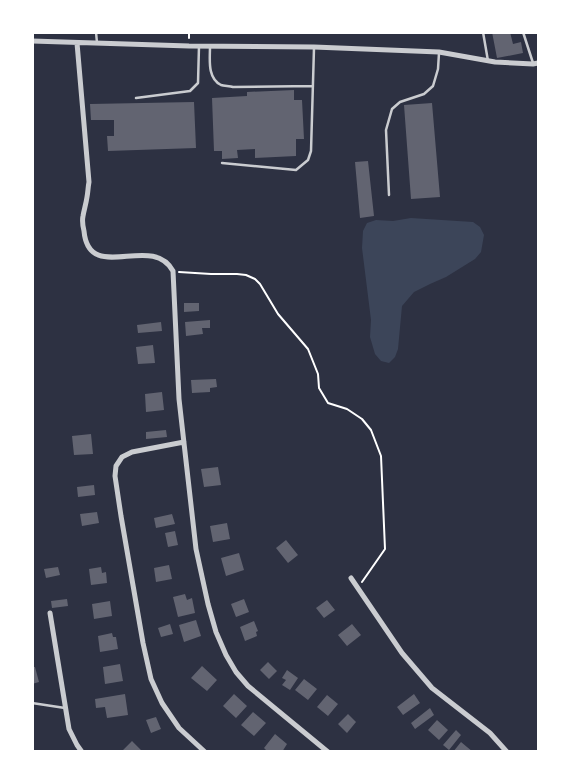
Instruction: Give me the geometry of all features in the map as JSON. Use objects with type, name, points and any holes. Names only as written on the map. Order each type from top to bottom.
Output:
[{"type":"street","points":[[32,41],[97,44],[314,47],[439,52],[488,60],[536,64]]},
{"type":"street","points":[[76,43],[89,182],[83,217],[85,241],[88,249],[102,257],[159,257],[166,261],[173,271],[179,399],[196,549],[216,632],[236,672],[248,686],[328,752]]},
{"type":"street","points":[[184,442],[132,452],[122,457],[116,466],[115,476],[143,643],[151,679],[162,702],[179,728],[205,752]]},
{"type":"street","points":[[350,578],[402,653],[432,688],[490,733],[507,752]]},
{"type":"street","points":[[50,613],[69,729],[82,752]]},
{"type":"lane","points":[[96,32],[97,44]]},
{"type":"lane","points":[[483,32],[488,60]]},
{"type":"lane","points":[[523,32],[536,64]]},
{"type":"lane","points":[[136,98],[190,91],[198,83],[199,46]]},
{"type":"lane","points":[[210,46],[210,64],[213,78],[221,84],[234,87],[313,86]]},
{"type":"lane","points":[[222,163],[296,170],[308,160],[311,151],[314,47]]},
{"type":"lane","points":[[389,195],[386,130],[392,109],[400,102],[424,94],[433,86],[438,69],[439,52]]},
{"type":"lane","points":[[32,704],[65,708]]},
{"type":"path","points":[[173,271],[236,274],[246,275],[255,279],[278,314],[308,349],[318,374],[319,388],[328,402],[346,409],[362,419],[371,430],[381,456],[386,549],[357,588]]},
{"type":"shaded area","points":[[411,218],[473,222],[480,227],[484,235],[481,252],[475,259],[446,277],[414,292],[402,306],[398,349],[395,357],[389,363],[381,361],[375,354],[370,337],[371,320],[362,248],[363,231],[367,223],[376,220],[393,221]]},
{"type":"building","points":[[492,32],[510,32],[513,44],[521,42],[523,53],[497,58]]},
{"type":"building","points":[[294,90],[294,100],[302,100],[304,139],[296,139],[296,156],[255,158],[255,149],[237,150],[238,158],[222,159],[222,151],[214,151],[212,98],[247,96],[247,92]]},
{"type":"building","points":[[194,102],[196,148],[108,151],[107,136],[114,136],[114,120],[91,120],[90,104]]},
{"type":"building","points":[[432,103],[440,197],[411,199],[404,105]]},
{"type":"building","points":[[368,161],[374,216],[360,218],[355,162]]},
{"type":"building","points":[[184,303],[199,303],[199,311],[184,312]]},
{"type":"building","points":[[210,320],[210,328],[202,328],[203,334],[186,336],[185,322]]},
{"type":"building","points":[[161,322],[162,331],[138,333],[137,325]]},
{"type":"building","points":[[153,345],[155,363],[138,364],[136,347]]},
{"type":"building","points":[[216,379],[217,387],[210,388],[210,392],[192,393],[191,380]]},
{"type":"building","points":[[162,392],[164,410],[146,412],[145,394]]},
{"type":"building","points":[[166,430],[167,437],[146,439],[146,432]]},
{"type":"building","points":[[91,434],[93,454],[74,455],[72,436]]},
{"type":"building","points":[[218,467],[221,485],[204,487],[201,469]]},
{"type":"building","points":[[94,485],[95,495],[78,497],[77,487]]},
{"type":"building","points":[[97,512],[99,523],[82,526],[80,514]]},
{"type":"building","points":[[172,514],[175,524],[156,528],[154,518]]},
{"type":"building","points":[[227,523],[230,539],[213,542],[210,526]]},
{"type":"building","points":[[175,531],[178,545],[168,547],[165,533]]},
{"type":"building","points":[[286,540],[298,555],[288,563],[276,548]]},
{"type":"building","points":[[239,553],[244,570],[226,576],[221,558]]},
{"type":"building","points":[[169,565],[172,579],[156,582],[154,568]]},
{"type":"building","points":[[58,567],[60,575],[46,578],[44,569]]},
{"type":"building","points":[[101,567],[102,573],[106,572],[107,583],[91,585],[89,569]]},
{"type":"building","points":[[185,594],[187,600],[192,598],[195,613],[178,617],[173,597]]},
{"type":"building","points":[[67,599],[68,606],[52,608],[51,601]]},
{"type":"building","points":[[244,599],[249,612],[236,617],[231,604]]},
{"type":"building","points":[[327,600],[335,610],[324,618],[316,608]]},
{"type":"building","points":[[110,601],[112,616],[94,619],[92,604]]},
{"type":"building","points":[[196,620],[201,636],[184,642],[179,625]]},
{"type":"building","points":[[254,621],[258,631],[256,632],[257,636],[245,641],[240,627]]},
{"type":"building","points":[[170,624],[173,634],[161,637],[158,628]]},
{"type":"building","points":[[352,624],[361,635],[347,646],[338,635]]},
{"type":"building","points":[[112,633],[113,637],[116,637],[118,649],[100,652],[98,636]]},
{"type":"building","points":[[268,662],[277,671],[269,679],[260,670]]},
{"type":"building","points":[[120,664],[123,681],[105,684],[103,667]]},
{"type":"building","points":[[202,666],[217,680],[207,691],[191,678]]},
{"type":"building","points":[[32,667],[35,667],[39,682],[32,684]]},
{"type":"building","points":[[287,670],[298,678],[290,690],[282,685],[286,680],[282,678]]},
{"type":"building","points":[[304,679],[317,689],[308,700],[295,690]]},
{"type":"building","points":[[125,694],[128,715],[107,718],[105,707],[96,708],[95,699]]},
{"type":"building","points":[[234,694],[247,706],[236,718],[223,706]]},
{"type":"building","points":[[414,694],[420,703],[403,715],[397,707]]},
{"type":"building","points":[[327,695],[338,704],[328,716],[317,707]]},
{"type":"building","points":[[430,708],[434,715],[415,729],[411,723]]},
{"type":"building","points":[[253,712],[266,723],[254,736],[241,725]]},
{"type":"building","points":[[348,714],[356,722],[347,733],[338,724]]},
{"type":"building","points":[[156,717],[161,729],[151,733],[146,720]]},
{"type":"building","points":[[437,720],[448,730],[439,740],[428,730]]},
{"type":"building","points":[[456,730],[461,735],[449,750],[443,745]]},
{"type":"building","points":[[275,734],[287,744],[282,752],[268,752],[264,748]]},
{"type":"building","points":[[132,741],[143,752],[121,752]]},
{"type":"building","points":[[461,742],[473,752],[453,752]]}]
